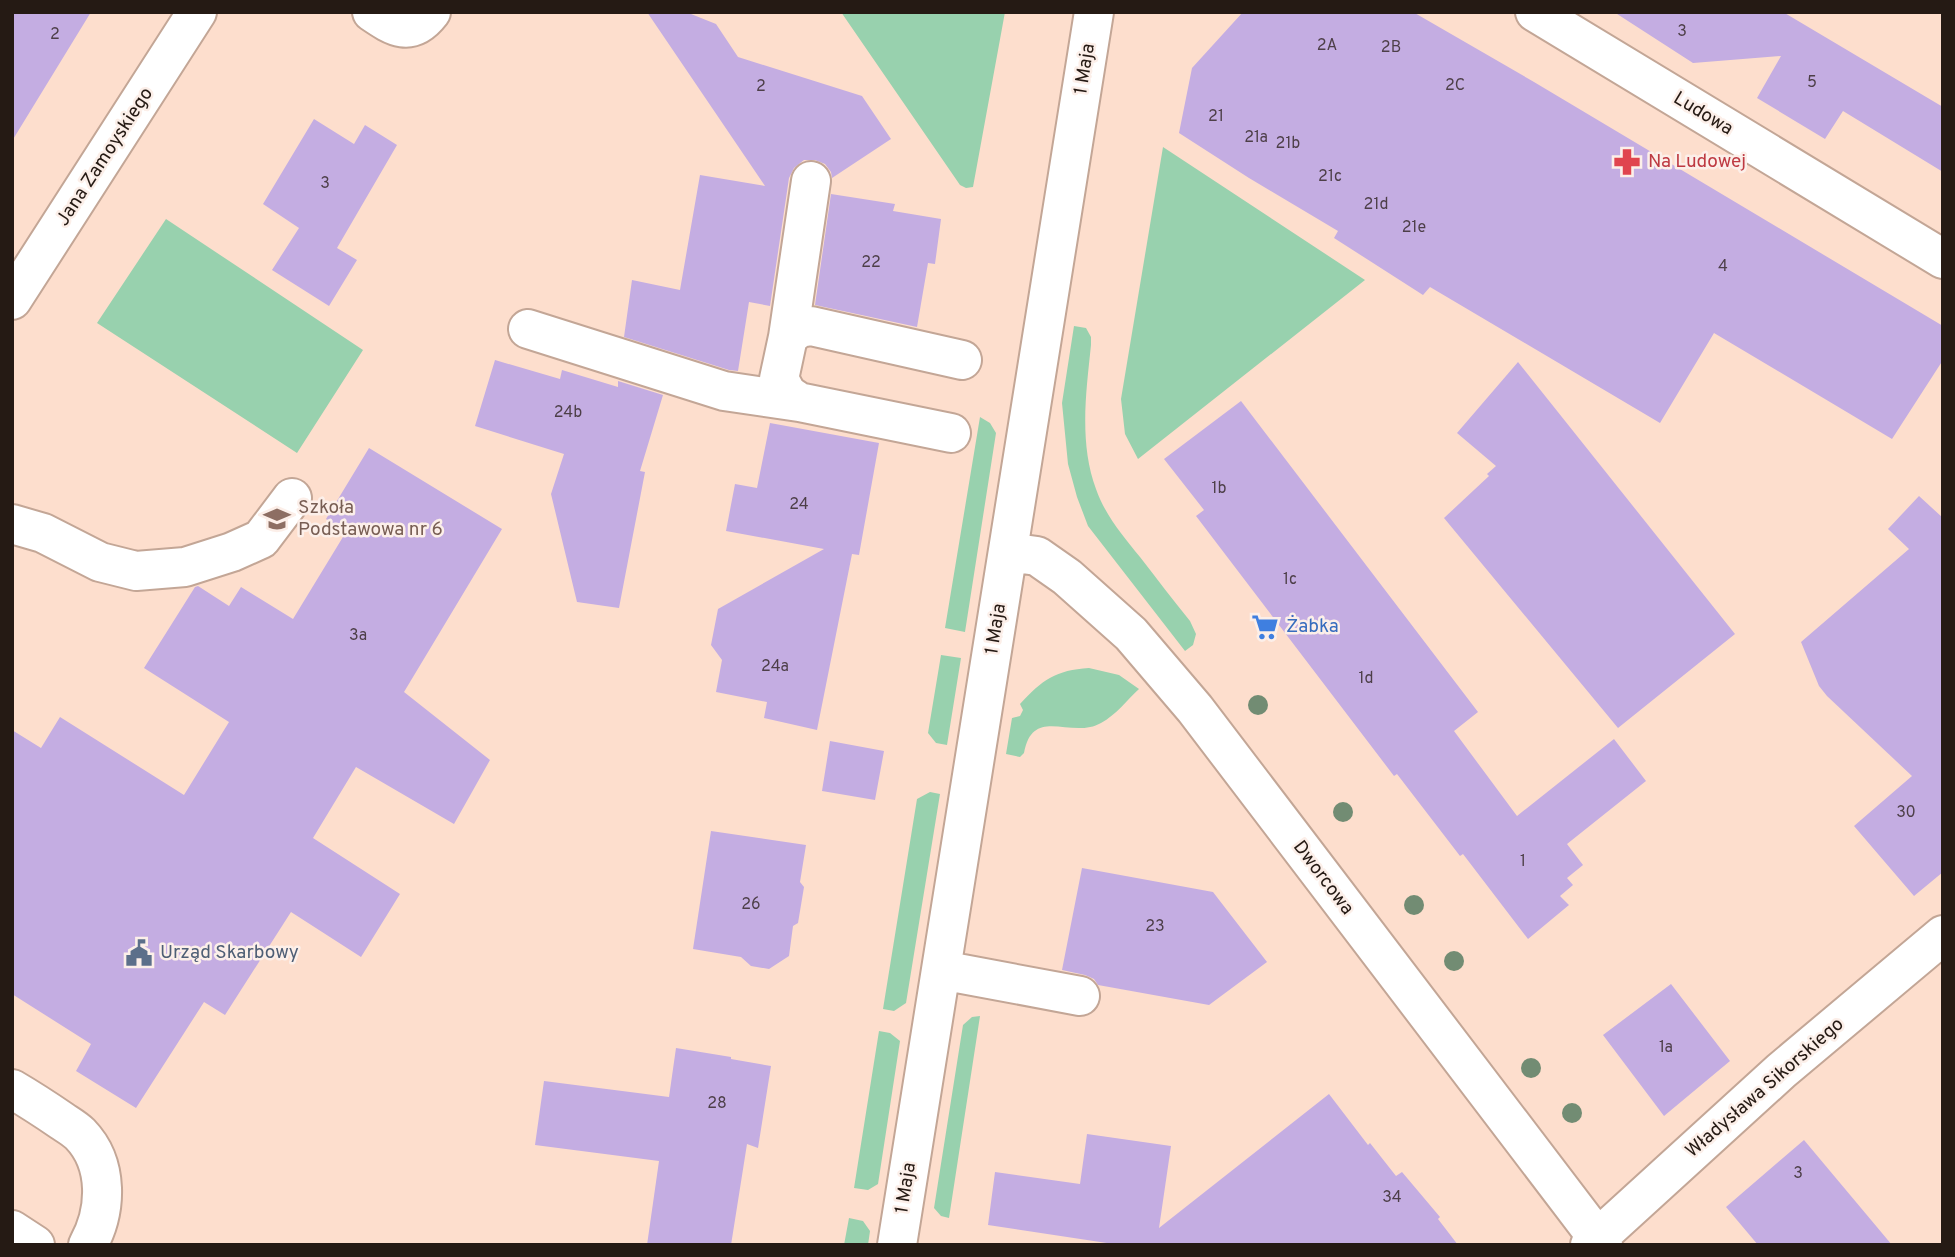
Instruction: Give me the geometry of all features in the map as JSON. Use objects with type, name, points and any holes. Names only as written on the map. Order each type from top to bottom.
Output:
[{"type":"street","name":"Jana Zamoyskiego","points":[[12,300],[197,12]]},
{"type":"street","points":[[372,12],[389,24],[401,28],[422,23],[431,12]]},
{"type":"street","name":"1 Maja","points":[[897,1245],[1094,12]]},
{"type":"street","name":"Ludowa","points":[[1535,12],[1943,259]]},
{"type":"street","points":[[799,402],[787,394],[779,379],[788,337],[811,181]]},
{"type":"street","points":[[788,337],[799,328],[811,326],[962,360]]},
{"type":"street","points":[[528,329],[724,391],[799,402],[951,433]]},
{"type":"street","points":[[12,524],[43,534],[100,562],[136,571],[185,567],[232,552],[261,539],[292,498]]},
{"type":"street","name":"Dworcowa","points":[[1008,552],[1037,556],[1067,577],[1131,634],[1195,709],[1597,1243]]},
{"type":"street","name":"Władysława Sikorskiego","points":[[1597,1243],[1781,1071],[1943,935]]},
{"type":"street","points":[[941,970],[1080,996]]},
{"type":"street","points":[[12,1089],[80,1134],[94,1155],[102,1180],[102,1206],[96,1230],[88,1245]]},
{"type":"street","points":[[12,1230],[35,1245]]},
{"type":"green space","points":[[841,12],[1005,12],[973,187],[960,185]]},
{"type":"green space","points":[[1163,147],[1365,280],[1138,459],[1125,434],[1121,399]]},
{"type":"green space","points":[[166,219],[363,350],[297,453],[97,323]]},
{"type":"green space","points":[[1074,326],[1086,328],[1091,337],[1086,436],[1087,454],[1096,489],[1115,525],[1190,621],[1196,634],[1193,645],[1185,651],[1088,526],[1077,497],[1068,464],[1062,403]]},
{"type":"green space","points":[[980,417],[990,423],[996,433],[965,632],[945,628]]},
{"type":"green space","points":[[941,655],[961,658],[947,745],[936,743],[928,733]]},
{"type":"green space","points":[[1089,668],[1119,675],[1139,689],[1101,723],[1078,728],[1044,727],[1036,730],[1020,757],[1006,754],[1012,718],[1020,716],[1023,710],[1020,704],[1050,678],[1067,671]]},
{"type":"green space","points":[[930,792],[940,794],[906,1003],[894,1011],[883,1009],[917,799]]},
{"type":"green space","points":[[980,1016],[949,1218],[941,1216],[934,1208],[963,1025],[972,1017]]},
{"type":"green space","points":[[879,1031],[890,1033],[900,1041],[878,1184],[868,1190],[854,1188]]},
{"type":"green space","points":[[849,1218],[863,1221],[870,1231],[868,1245],[844,1245]]},
{"type":"building","points":[[12,12],[91,12],[12,141]]},
{"type":"building","points":[[647,12],[686,12],[716,24],[738,57],[862,96],[891,139],[832,178],[825,164],[815,160],[804,160],[794,168],[789,178],[770,306],[749,302],[738,371],[624,337],[632,280],[680,290],[700,175],[765,186]]},
{"type":"building","points":[[1243,12],[1413,12],[1943,326],[1943,360],[1892,439],[1714,333],[1660,423],[1430,287],[1423,295],[1334,238],[1338,231],[1179,133],[1192,68]]},
{"type":"building","points":[[1614,12],[1783,12],[1943,107],[1943,172],[1843,111],[1825,139],[1757,98],[1781,56],[1693,63]]},
{"type":"building","points":[[314,119],[354,144],[365,125],[397,145],[337,248],[357,260],[329,306],[272,270],[299,228],[263,204]]},
{"type":"building","points":[[831,194],[895,204],[893,211],[941,219],[935,264],[928,263],[917,327],[815,305]]},
{"type":"building","points":[[495,360],[560,379],[562,370],[618,387],[618,381],[663,395],[640,471],[645,472],[619,608],[577,602],[551,494],[564,454],[475,426]]},
{"type":"building","points":[[1518,362],[1735,634],[1618,728],[1444,518],[1489,476],[1487,474],[1496,466],[1457,433]]},
{"type":"building","points":[[1241,401],[1478,712],[1454,731],[1517,816],[1614,739],[1646,781],[1567,844],[1583,865],[1567,878],[1573,885],[1560,896],[1569,905],[1528,939],[1463,854],[1460,856],[1397,774],[1394,776],[1196,516],[1204,510],[1164,459]]},
{"type":"building","points":[[770,423],[879,443],[859,555],[852,554],[817,730],[764,718],[767,702],[716,692],[722,660],[711,645],[718,609],[824,549],[726,531],[735,484],[757,488]]},
{"type":"building","points":[[369,448],[502,529],[404,692],[490,760],[454,824],[356,767],[313,838],[400,894],[361,957],[291,912],[225,1015],[204,1002],[136,1108],[76,1071],[91,1044],[12,994],[12,730],[41,748],[60,717],[184,795],[229,722],[144,668],[198,586],[229,606],[241,587],[293,619],[346,532],[326,519]]},
{"type":"building","points":[[1919,496],[1943,518],[1943,872],[1914,896],[1854,826],[1912,776],[1827,696],[1819,686],[1801,642],[1909,549],[1888,529]]},
{"type":"building","points":[[830,741],[884,751],[875,800],[822,791]]},
{"type":"building","points":[[711,831],[806,845],[800,882],[804,887],[798,923],[793,926],[789,956],[769,969],[751,966],[741,957],[693,949]]},
{"type":"building","points":[[1082,868],[1213,892],[1267,962],[1209,1005],[1098,985],[1094,979],[1085,975],[1062,970]]},
{"type":"building","points":[[1671,984],[1730,1061],[1664,1116],[1603,1035]]},
{"type":"building","points":[[676,1048],[771,1066],[758,1148],[747,1144],[731,1245],[647,1245],[659,1161],[535,1145],[544,1081],[669,1097]]},
{"type":"building","points":[[1329,1094],[1396,1176],[1402,1172],[1440,1217],[1438,1219],[1458,1245],[1120,1245],[988,1225],[995,1172],[1080,1184],[1087,1134],[1171,1146],[1159,1228]]},
{"type":"building","points":[[1804,1140],[1892,1245],[1758,1245],[1726,1207]]},
{"type":"place","name":"Na Ludowej","points":[[1627,162]]},
{"type":"place","name":"Szkoła Podstawowa nr 6","points":[[277,519]]},
{"type":"place","name":"Żabka","points":[[1265,627]]},
{"type":"place","name":"Urząd Skarbowy","points":[[139,953]]}]
